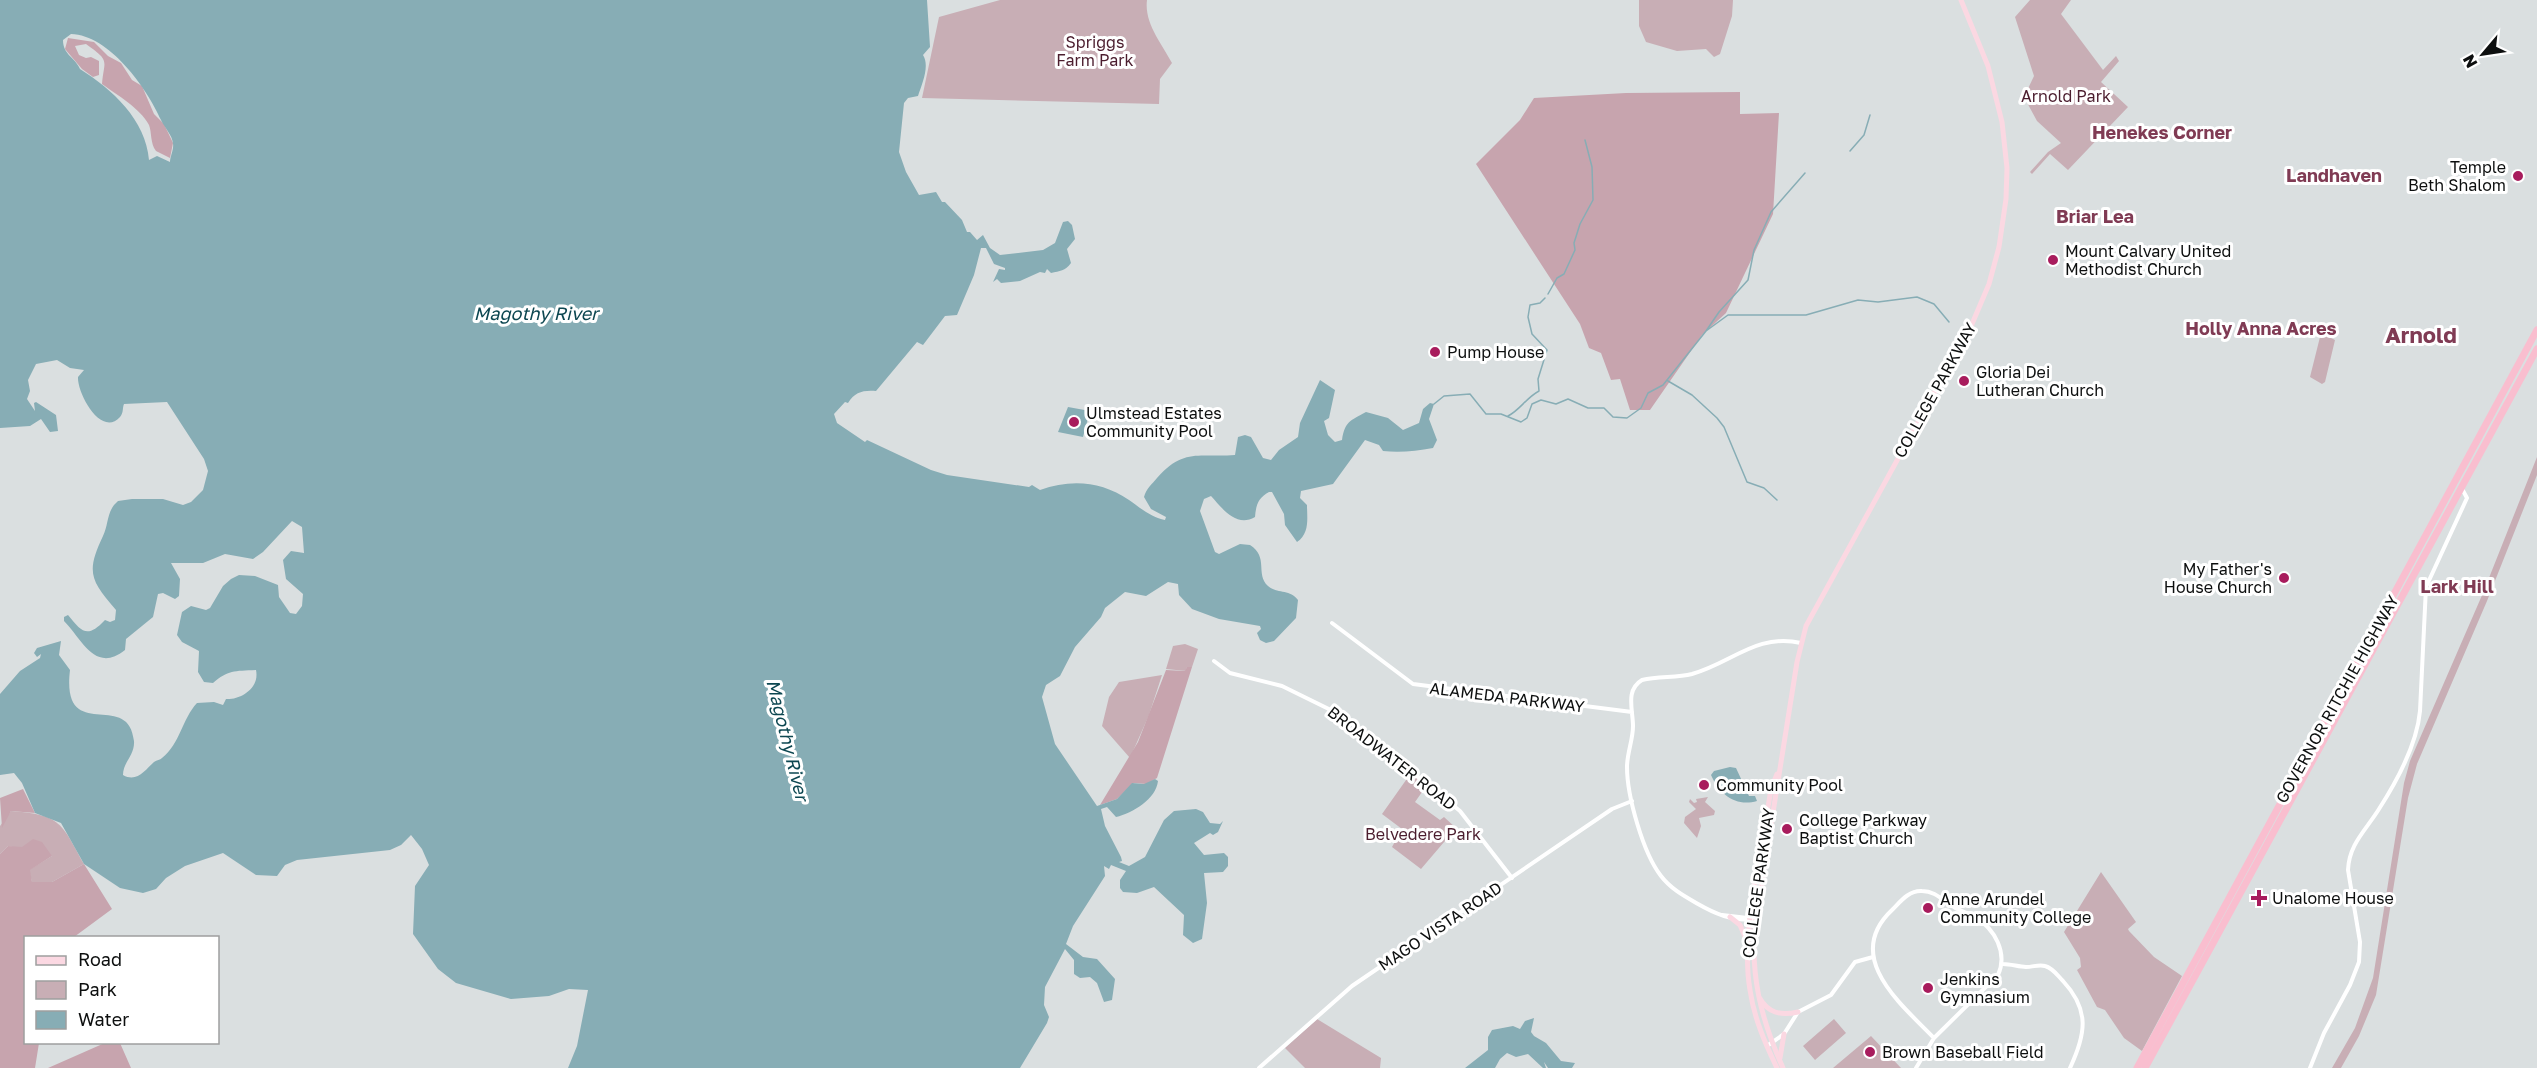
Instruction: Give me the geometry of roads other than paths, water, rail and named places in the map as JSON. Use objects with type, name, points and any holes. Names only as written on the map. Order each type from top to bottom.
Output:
[{"type":"highway","name":"GOVERNOR RITCHIE HIGHWAY","points":[[2302,771],[2379,638],[2390,601],[2537,330]]},
{"type":"highway","name":"GOVERNOR RITCHIE HIGHWAY","points":[[2145,1068],[2302,771],[2537,349]]},
{"type":"highway","points":[[2458,476],[2461,487]]},
{"type":"highway","name":"GOVERNOR RITCHIE HIGHWAY","points":[[2137,1068],[2208,945]]},
{"type":"main road","name":"COLLEGE PARKWAY","points":[[1781,1067],[1752,1004],[1747,951],[1774,812],[1801,643],[1830,580],[1972,324],[1997,255],[2006,199],[2006,156],[2002,122],[1991,73],[1961,0]]},
{"type":"main road","name":"COLLEGE PARKWAY","points":[[1769,1045],[1755,986],[1753,919],[1771,789],[1780,767]]},
{"type":"main road","points":[[1765,828],[1769,815],[1774,812],[1770,805],[1771,789]]},
{"type":"main road","points":[[1730,917],[1743,929],[1747,951]]},
{"type":"main road","points":[[1755,986],[1765,1006],[1772,1011],[1785,1015],[1798,1012]]},
{"type":"main road","points":[[1781,1067],[1780,1051],[1784,1034]]},
{"type":"street","points":[[2310,1068],[2324,1033],[2350,985],[2359,962],[2360,942],[2348,870],[2349,859],[2354,844],[2389,794],[2417,729],[2420,711],[2426,587],[2467,498],[2461,487]]},
{"type":"street","name":"ALAMEDA PARKWAY","points":[[1332,623],[1413,684],[1632,712]]},
{"type":"street","points":[[1753,919],[1722,915],[1680,893],[1661,877],[1651,859],[1632,801],[1627,767],[1633,726],[1632,690],[1642,680],[1693,674],[1731,655],[1779,639],[1801,643]]},
{"type":"street","name":"BROADWATER ROAD","points":[[1214,661],[1230,673],[1282,686],[1343,716],[1460,811],[1512,878]]},
{"type":"street","name":"MAGO VISTA ROAD","points":[[1259,1068],[1352,986],[1612,809],[1632,801]]},
{"type":"street","points":[[1916,1068],[1934,1038],[1998,975],[2003,964],[1997,941],[1981,921],[1931,892],[1919,890],[1905,897],[1882,921],[1877,933],[1873,957],[1886,987],[1934,1038]]},
{"type":"street","points":[[1722,915],[1753,919]]},
{"type":"street","points":[[1769,1045],[1784,1034],[1798,1012],[1831,995],[1855,962],[1873,957]]},
{"type":"street","points":[[2003,964],[2025,967],[2044,965],[2073,992],[2083,1014],[2083,1030],[2078,1051],[2070,1068]]},
{"type":"water","name":"Magothy River","points":[[0,0],[927,0],[930,47],[923,55],[926,64],[925,75],[918,96],[908,98],[904,103],[899,152],[906,172],[919,195],[936,192],[942,202],[945,202],[962,220],[967,232],[970,232],[977,240],[983,235],[990,248],[1000,255],[1043,250],[1055,243],[1063,222],[1068,221],[1072,225],[1075,239],[1067,249],[1071,263],[1062,270],[1051,273],[1047,269],[1045,273],[1040,272],[1020,281],[1001,283],[997,279],[993,282],[999,269],[1005,270],[1005,268],[994,264],[986,248],[981,248],[974,275],[957,315],[945,316],[923,345],[917,342],[876,391],[860,392],[848,403],[845,402],[834,414],[837,423],[865,442],[867,440],[931,470],[947,475],[1029,487],[1032,485],[1040,490],[1074,483],[1097,486],[1118,494],[1151,515],[1165,520],[1166,517],[1151,509],[1144,497],[1149,487],[1167,468],[1184,458],[1193,456],[1235,455],[1238,437],[1245,435],[1251,437],[1263,458],[1271,460],[1279,450],[1298,437],[1300,423],[1320,380],[1335,390],[1329,418],[1324,421],[1328,435],[1335,442],[1342,440],[1349,422],[1366,412],[1388,418],[1403,430],[1419,423],[1423,409],[1430,403],[1434,404],[1429,419],[1437,440],[1433,448],[1396,452],[1383,451],[1379,445],[1365,440],[1333,484],[1301,491],[1300,498],[1307,505],[1307,520],[1306,530],[1297,542],[1285,525],[1284,514],[1272,492],[1260,499],[1255,517],[1248,520],[1230,515],[1211,496],[1204,499],[1200,511],[1215,552],[1219,554],[1240,544],[1250,545],[1259,555],[1262,576],[1268,586],[1291,594],[1298,600],[1296,618],[1274,641],[1266,643],[1260,640],[1257,633],[1261,629],[1260,626],[1219,619],[1192,609],[1179,595],[1178,584],[1168,582],[1146,596],[1125,592],[1105,608],[1101,617],[1075,647],[1060,676],[1046,685],[1042,697],[1055,744],[1097,806],[1117,799],[1132,783],[1144,784],[1155,779],[1158,781],[1153,794],[1143,804],[1129,812],[1116,817],[1107,807],[1101,809],[1105,826],[1121,857],[1122,861],[1119,862],[1129,866],[1145,857],[1164,820],[1174,811],[1196,809],[1203,812],[1210,823],[1220,824],[1223,821],[1218,832],[1213,835],[1210,833],[1194,843],[1204,855],[1224,853],[1228,857],[1228,866],[1223,872],[1204,873],[1207,903],[1202,939],[1193,943],[1183,935],[1184,915],[1154,887],[1137,893],[1123,892],[1120,888],[1120,880],[1126,871],[1111,865],[1109,869],[1104,866],[1105,876],[1073,926],[1066,944],[1083,957],[1097,959],[1115,979],[1112,1000],[1104,1002],[1097,983],[1090,977],[1080,978],[1074,974],[1074,960],[1065,949],[1045,987],[1044,1005],[1049,1017],[1047,1023],[1020,1068],[568,1068],[577,1046],[588,990],[569,989],[549,996],[511,999],[456,983],[438,969],[413,934],[415,886],[429,865],[422,849],[411,835],[401,845],[390,850],[297,860],[285,865],[277,876],[256,875],[223,853],[185,866],[166,878],[156,889],[143,893],[120,888],[84,864],[61,823],[35,813],[22,783],[14,773],[0,775],[0,694],[20,671],[40,658],[41,654],[37,657],[34,653],[37,648],[61,641],[59,655],[70,670],[70,693],[76,706],[85,712],[121,718],[129,726],[134,746],[123,775],[137,777],[161,759],[173,746],[197,703],[214,702],[223,705],[226,699],[237,698],[252,688],[255,683],[256,670],[227,673],[213,683],[204,682],[198,672],[199,651],[182,642],[177,635],[182,612],[191,606],[206,610],[210,608],[223,586],[239,575],[255,576],[278,585],[279,597],[290,613],[296,614],[302,606],[303,594],[286,579],[283,560],[291,551],[304,553],[302,527],[292,521],[263,552],[253,559],[225,554],[203,563],[171,563],[180,579],[179,596],[175,599],[163,593],[158,594],[153,617],[126,639],[125,650],[115,656],[105,658],[97,656],[83,644],[64,621],[64,617],[68,615],[77,626],[85,631],[94,630],[105,620],[110,622],[115,620],[116,610],[101,591],[93,575],[94,559],[114,505],[118,501],[132,499],[163,499],[183,505],[191,502],[203,490],[208,471],[204,459],[167,402],[124,404],[120,417],[113,422],[105,422],[92,411],[81,393],[78,377],[84,370],[70,368],[57,360],[36,364],[28,380],[30,391],[27,399],[35,411],[34,403],[36,402],[56,415],[58,431],[50,432],[41,419],[30,426],[0,428]],"holes":[[[71,34],[99,43],[112,53],[125,65],[146,93],[172,138],[170,162],[157,156],[149,160],[141,132],[125,107],[104,86],[80,69],[67,53],[63,40]]]},
{"type":"water","name":"Ulmstead Estates Community Pool","points":[[1068,407],[1090,411],[1083,437],[1058,432]]},
{"type":"water","points":[[1730,767],[1736,768],[1749,796],[1755,796],[1757,801],[1736,801],[1719,788],[1711,775],[1714,771]]},
{"type":"water","points":[[1534,1018],[1531,1032],[1534,1036],[1546,1043],[1561,1061],[1575,1063],[1572,1068],[1548,1068],[1544,1062],[1546,1068],[1543,1068],[1528,1054],[1516,1057],[1507,1053],[1495,1068],[1465,1068],[1488,1050],[1488,1037],[1492,1030],[1513,1026],[1520,1029],[1525,1021]]},
{"type":"waterway","points":[[1850,151],[1864,135],[1870,115]]},
{"type":"waterway","points":[[1548,294],[1557,278],[1564,274],[1575,250],[1574,243],[1580,224],[1593,200],[1592,167],[1585,140]]},
{"type":"waterway","points":[[1706,331],[1719,312],[1748,280],[1754,250],[1771,212],[1805,173]]},
{"type":"waterway","points":[[1434,404],[1444,396],[1470,394],[1486,414],[1501,414],[1521,422],[1527,418],[1532,404],[1541,400],[1556,404],[1568,399],[1588,408],[1604,408],[1613,417],[1627,418],[1641,408],[1648,393],[1663,385],[1706,331],[1728,315],[1806,315],[1858,300],[1878,302],[1917,297],[1934,304],[1949,322]]},
{"type":"waterway","points":[[1508,416],[1539,391],[1538,379],[1547,350],[1532,334],[1528,317],[1530,305],[1540,303],[1545,298]]},
{"type":"waterway","points":[[1668,381],[1692,395],[1717,418],[1724,427],[1747,482],[1764,488],[1777,500]]},
{"type":"place","name":"Temple Beth Shalom","points":[[2518,176]]},
{"type":"place","name":"Mount Calvary United Methodist Church","points":[[2053,260]]},
{"type":"place","name":"Pump House","points":[[1435,352]]},
{"type":"place","name":"Gloria Dei Lutheran Church","points":[[1964,381]]},
{"type":"place","name":"Ulmstead Estates Community Pool","points":[[1074,422]]},
{"type":"place","name":"My Father's House Church","points":[[2284,578]]},
{"type":"place","name":"Community Pool","points":[[1704,785]]},
{"type":"place","name":"College Parkway Baptist Church","points":[[1787,829]]},
{"type":"place","name":"Unalome House","points":[[2259,898]]},
{"type":"place","name":"Anne Arundel Community College","points":[[1928,908]]},
{"type":"place","name":"Jenkins Gymnasium","points":[[1928,988]]},
{"type":"place","name":"Brown Baseball Field","points":[[1870,1052]]},
{"type":"district","name":"Henekes Corner","points":[[2162,133]]},
{"type":"district","name":"Landhaven","points":[[2334,176]]},
{"type":"district","name":"Briar Lea","points":[[2095,217]]},
{"type":"district","name":"Holly Anna Acres","points":[[2261,329]]},
{"type":"district","name":"Arnold","points":[[2421,335]]},
{"type":"district","name":"Lark Hill","points":[[2457,587]]},
{"type":"park label","name":"Spriggs Farm Park","points":[[1095,51]]},
{"type":"park label","name":"Arnold Park","points":[[2066,96]]},
{"type":"park label","name":"Belvedere Park","points":[[1423,834]]}]
